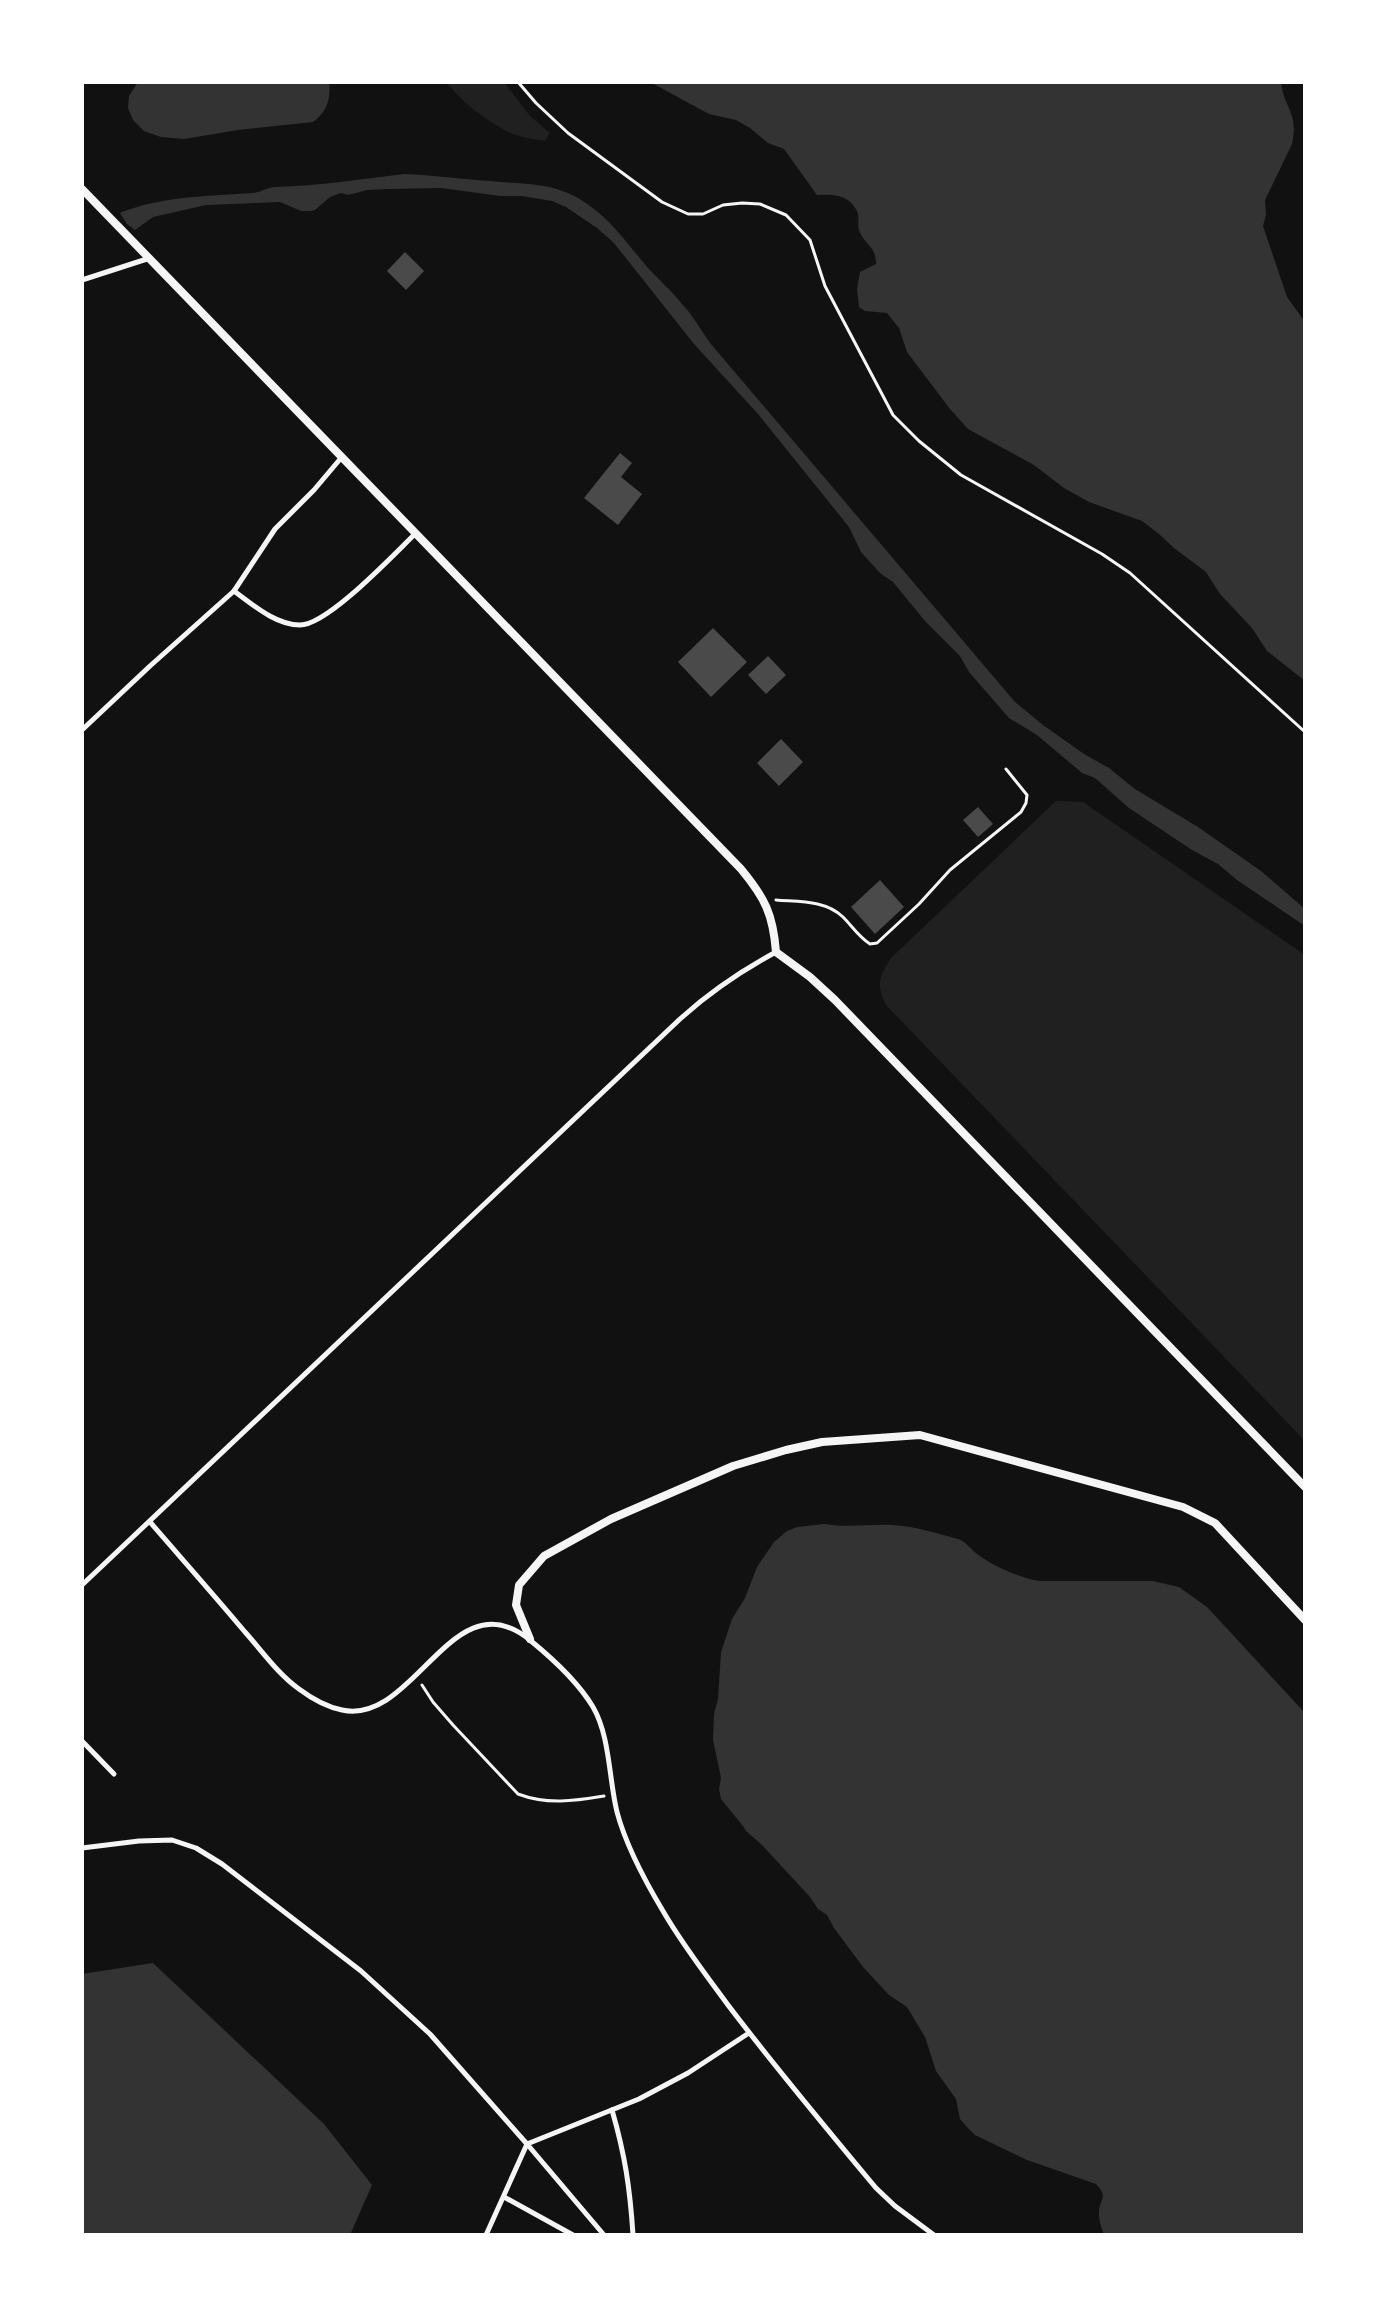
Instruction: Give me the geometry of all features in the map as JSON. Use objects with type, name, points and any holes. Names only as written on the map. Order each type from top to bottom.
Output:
[{"type":"street","points":[[82,189],[741,869],[763,900],[774,927],[776,952],[835,1000],[1305,1487]]},
{"type":"street","points":[[530,1639],[516,1605],[519,1585],[544,1556],[611,1519],[733,1466],[786,1450],[822,1442],[920,1435],[1183,1507],[1215,1523],[1305,1620]]},
{"type":"lane","points":[[82,204],[90,197]]},
{"type":"lane","points":[[82,280],[150,258]]},
{"type":"lane","points":[[82,730],[234,591],[275,529],[342,457]]},
{"type":"lane","points":[[234,591],[284,623],[302,625],[316,620],[362,587],[416,533]]},
{"type":"lane","points":[[82,1585],[690,1010],[742,970],[776,952]]},
{"type":"lane","points":[[150,1522],[298,1689],[321,1703],[343,1711],[360,1711],[382,1702],[462,1632],[497,1624],[512,1628],[530,1639],[581,1690],[593,1708],[601,1725],[618,1815],[663,1912],[749,2033],[876,2188],[934,2235]]},
{"type":"lane","points":[[82,1741],[114,1774]]},
{"type":"lane","points":[[82,1848],[172,1840],[196,1848],[222,1864],[361,1971],[430,2034],[604,2235]]},
{"type":"lane","points":[[486,2235],[527,2144],[612,2110],[688,2073],[749,2033]]},
{"type":"lane","points":[[612,2110],[624,2154],[633,2235]]},
{"type":"lane","points":[[504,2197],[573,2235]]},
{"type":"path","points":[[518,82],[568,133],[662,202],[688,214],[703,214],[723,205],[742,203],[760,204],[786,215],[810,240],[825,286],[893,415],[919,441],[961,475],[1130,573],[1305,732]]},
{"type":"path","points":[[763,900],[820,904],[835,910],[863,940],[870,944],[877,943],[950,870],[1021,812],[1027,795],[1006,769]]},
{"type":"path","points":[[415,1676],[453,1725],[518,1794],[530,1799],[557,1802],[614,1795]]},
{"type":"shaded area","points":[[138,82],[329,82],[329,94],[325,109],[313,122],[184,139],[161,137],[144,131],[133,120],[128,108],[129,96]]},
{"type":"shaded area","points":[[447,82],[504,82],[530,116],[550,133],[545,141],[505,130],[486,119]]},
{"type":"shaded area","points":[[650,82],[1281,82],[1294,133],[1292,144],[1265,200],[1263,226],[1287,297],[1305,322],[1305,681],[1267,651],[1206,572],[1142,521],[1089,502],[1034,465],[968,429],[907,352],[899,328],[887,313],[865,311],[859,307],[857,289],[860,272],[876,264],[872,249],[858,228],[858,213],[854,205],[834,195],[817,195],[784,149],[768,143],[750,128],[736,120],[709,114]]},
{"type":"shaded area","points":[[404,174],[544,186],[564,191],[596,211],[686,308],[711,344],[1015,702],[1084,754],[1261,871],[1305,909],[1305,926],[1218,864],[1129,808],[1095,778],[1082,773],[1037,735],[1009,718],[969,672],[960,656],[925,621],[893,582],[861,552],[849,527],[758,414],[694,344],[614,243],[566,207],[552,201],[522,196],[441,188],[341,193],[311,211],[301,211],[280,202],[206,205],[153,217],[135,230],[120,213],[168,200]]},
{"type":"shaded area","points":[[1056,801],[1083,802],[1305,955],[1305,1441],[886,1005],[883,998],[880,981],[891,958]]},
{"type":"shaded area","points":[[824,1524],[892,1525],[933,1532],[961,1540],[998,1567],[1038,1581],[1153,1581],[1179,1587],[1207,1607],[1305,1713],[1305,2235],[1104,2235],[1099,2215],[1103,2196],[1096,2184],[1027,2160],[975,2135],[967,2127],[960,2119],[956,2099],[936,2071],[925,2037],[907,2007],[889,1995],[863,1967],[827,1915],[746,1831],[721,1799],[721,1778],[713,1740],[714,1714],[721,1652],[732,1619],[745,1598],[757,1567],[774,1542],[797,1527]]},
{"type":"shaded area","points":[[153,1963],[324,2124],[372,2185],[350,2235],[82,2235],[82,1974]]},
{"type":"building","points":[[405,252],[424,271],[406,290],[387,271]]},
{"type":"building","points":[[620,453],[632,463],[621,477],[642,494],[618,525],[584,498]]},
{"type":"building","points":[[713,628],[747,662],[711,697],[678,662]]},
{"type":"building","points":[[768,656],[786,675],[766,694],[748,675]]},
{"type":"building","points":[[781,739],[803,762],[779,786],[757,763]]},
{"type":"building","points":[[978,807],[993,824],[978,837],[963,820]]},
{"type":"building","points":[[880,880],[904,907],[875,934],[851,907]]}]
